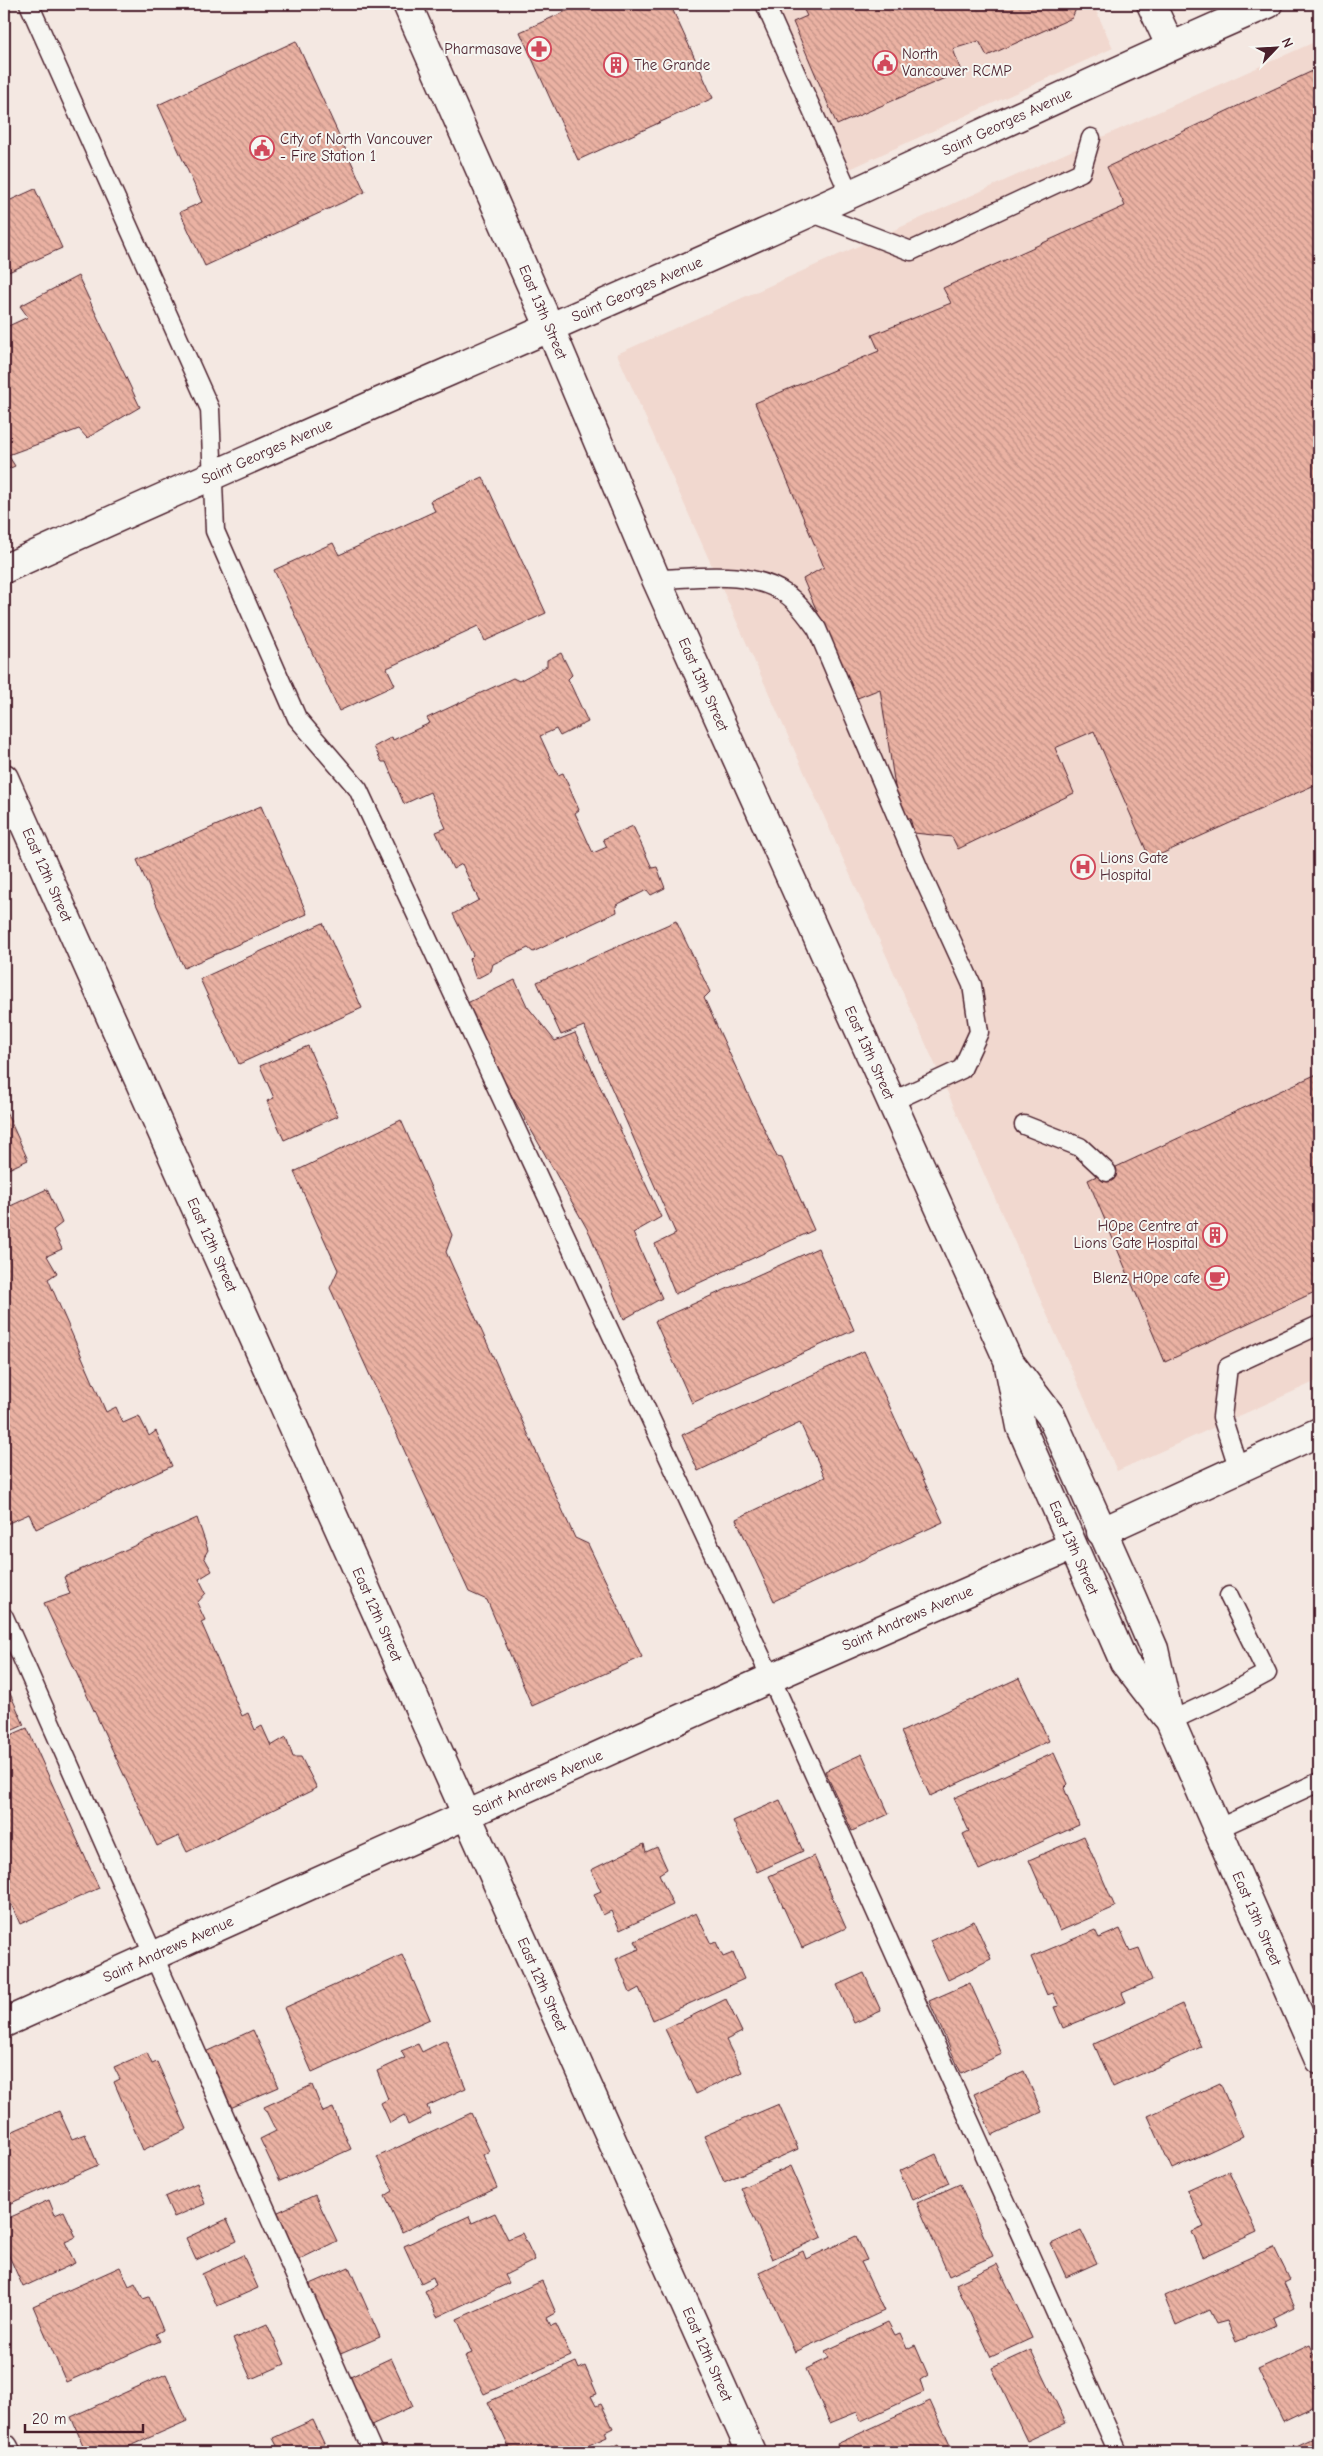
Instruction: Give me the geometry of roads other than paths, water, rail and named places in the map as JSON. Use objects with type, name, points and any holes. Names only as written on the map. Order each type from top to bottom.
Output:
[{"type":"street","name":"East 13th Street","points":[[407,4],[550,328],[656,580],[1008,1360],[1051,1416],[1154,1649],[1170,1721],[1319,2060]]},
{"type":"street","points":[[1151,4],[1170,45]]},
{"type":"street","name":"Saint Georges Avenue","points":[[4,569],[212,474],[550,328],[850,195],[1170,45],[1268,4]]},
{"type":"street","name":"East 12th Street","points":[[4,778],[751,2452]]},
{"type":"street","name":"East 13th Street","points":[[1008,1360],[1021,1427],[1124,1662],[1170,1721]]},
{"type":"street","points":[[1101,1532],[1319,1432]]},
{"type":"street","name":"Saint Andrews Avenue","points":[[4,2022],[772,1678],[1072,1546]]},
{"type":"street","points":[[4,2448],[6,2452]]},
{"type":"lane","points":[[29,4],[210,409],[214,531],[297,718],[358,788],[772,1678],[1118,2452]]},
{"type":"lane","points":[[765,4],[850,195]]},
{"type":"lane","points":[[810,212],[910,251],[1081,172],[1091,138]]},
{"type":"lane","points":[[656,580],[721,577],[765,583],[786,594],[802,609],[817,629],[919,869],[972,985],[979,1032],[962,1069],[891,1102]]},
{"type":"lane","points":[[1024,1125],[1080,1148],[1107,1172]]},
{"type":"lane","points":[[1239,1470],[1222,1417],[1228,1367],[1319,1325]]},
{"type":"lane","points":[[1170,1721],[1222,1697],[1267,1672],[1229,1596]]},
{"type":"lane","points":[[4,1617],[373,2452]]},
{"type":"lane","points":[[1217,1829],[1319,1782]]},
{"type":"place","name":"Pharmasave","points":[[539,49]]},
{"type":"place","name":"North Vancouver RCMP","points":[[885,63]]},
{"type":"place","name":"The Grande","points":[[616,65]]},
{"type":"place","name":"City of North Vancouver - Fire Station 1","points":[[262,148]]},
{"type":"place","name":"Lions Gate Hospital","points":[[1083,867]]},
{"type":"place","name":"HOpe Centre at Lions Gate Hospital","points":[[1215,1235]]},
{"type":"place","name":"Blenz HOpe cafe","points":[[1217,1278]]}]
